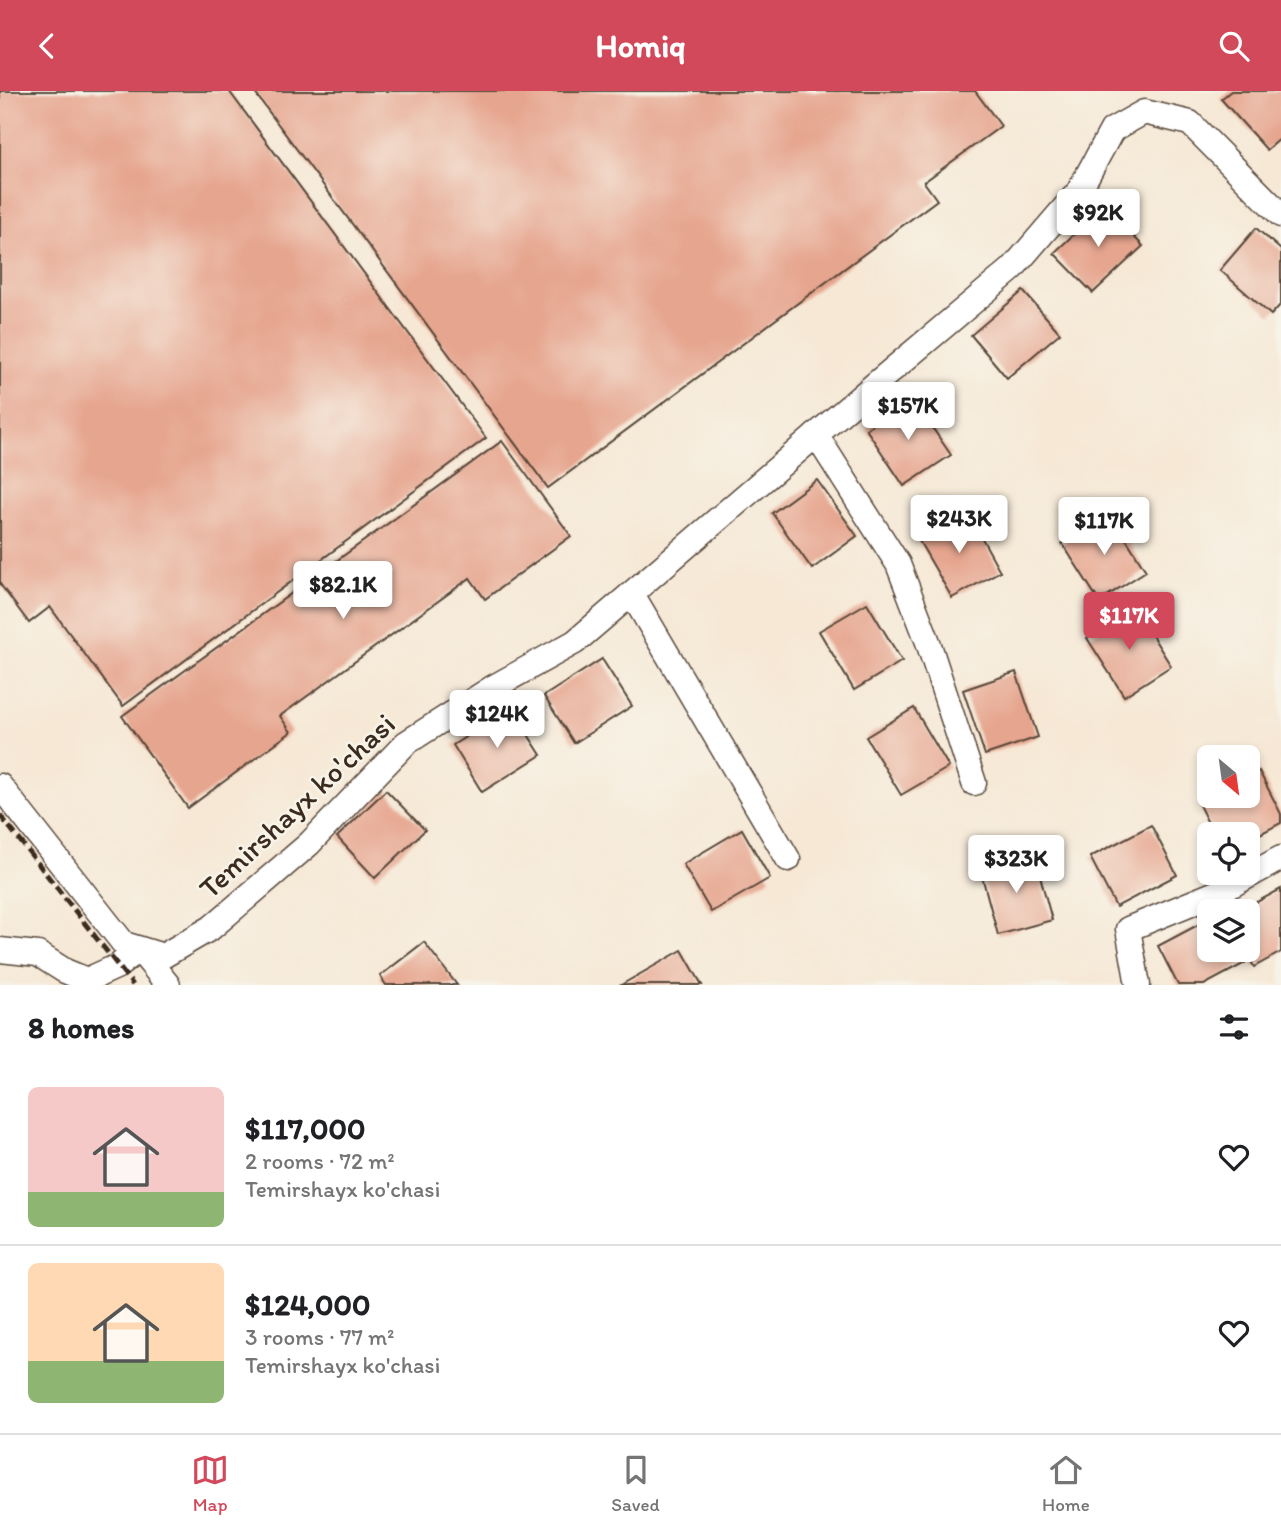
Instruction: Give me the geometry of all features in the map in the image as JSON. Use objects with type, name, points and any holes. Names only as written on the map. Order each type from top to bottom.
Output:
[{"type":"street","name":"Temirshayx ko'chasi","points":[[139,949],[163,956],[211,928],[309,844],[406,743],[492,688],[575,642],[1012,269],[1079,191],[1112,130],[1144,112],[1190,123],[1281,215]]},
{"type":"street","points":[[816,435],[898,564],[928,642],[974,783]]},
{"type":"street","points":[[632,594],[788,859]]},
{"type":"street","points":[[0,786],[124,944],[139,949],[168,985]]},
{"type":"street","points":[[1138,985],[1128,929],[1223,890],[1281,858]]},
{"type":"street","points":[[0,950],[38,954],[65,971],[87,980],[118,967],[139,949]]},
{"type":"building","points":[[0,91],[229,91],[486,438],[123,706],[50,607],[29,623],[0,584]]},
{"type":"building","points":[[975,91],[1001,126],[924,182],[937,200],[548,488],[255,93]]},
{"type":"building","points":[[1231,91],[1281,91],[1281,138],[1267,150],[1221,99]]},
{"type":"building","points":[[1104,206],[1143,246],[1093,293],[1054,253]]},
{"type":"building","points":[[1256,228],[1281,250],[1281,304],[1271,315],[1220,270]]},
{"type":"building","points":[[1023,291],[1060,333],[1007,378],[971,335]]},
{"type":"building","points":[[912,398],[951,455],[904,486],[866,429]]},
{"type":"building","points":[[502,441],[571,536],[485,599],[470,578],[280,716],[291,732],[188,808],[122,716]]},
{"type":"building","points":[[817,480],[857,536],[812,569],[772,513]]},
{"type":"building","points":[[967,511],[1000,571],[952,598],[918,539]]},
{"type":"building","points":[[1110,513],[1146,571],[1099,601],[1062,543]]},
{"type":"building","points":[[867,603],[902,661],[854,690],[819,631]]},
{"type":"building","points":[[1135,608],[1171,666],[1124,696],[1087,638]]},
{"type":"building","points":[[602,659],[632,706],[574,743],[544,696]]},
{"type":"building","points":[[1016,672],[1038,737],[985,755],[963,690]]},
{"type":"building","points":[[511,708],[541,755],[482,792],[453,745]]},
{"type":"building","points":[[914,708],[949,767],[901,795],[866,737]]},
{"type":"building","points":[[1260,773],[1281,814],[1281,823],[1260,834],[1260,822],[1208,822],[1201,809],[1260,809]]},
{"type":"building","points":[[386,790],[425,830],[375,878],[337,837]]},
{"type":"building","points":[[1151,825],[1177,875],[1116,907],[1090,857]]},
{"type":"building","points":[[742,829],[770,878],[711,912],[683,864]]},
{"type":"building","points":[[1034,854],[1052,920],[998,935],[980,869]]},
{"type":"building","points":[[1281,889],[1281,952],[1254,967],[1251,962],[1260,962],[1260,900]]},
{"type":"building","points":[[1197,925],[1197,962],[1245,963],[1204,985],[1178,985],[1158,946]]},
{"type":"building","points":[[424,942],[457,985],[386,985],[380,976]]},
{"type":"building","points":[[682,950],[702,985],[621,985]]},
{"type":"railway","points":[[0,815],[133,985]]}]
